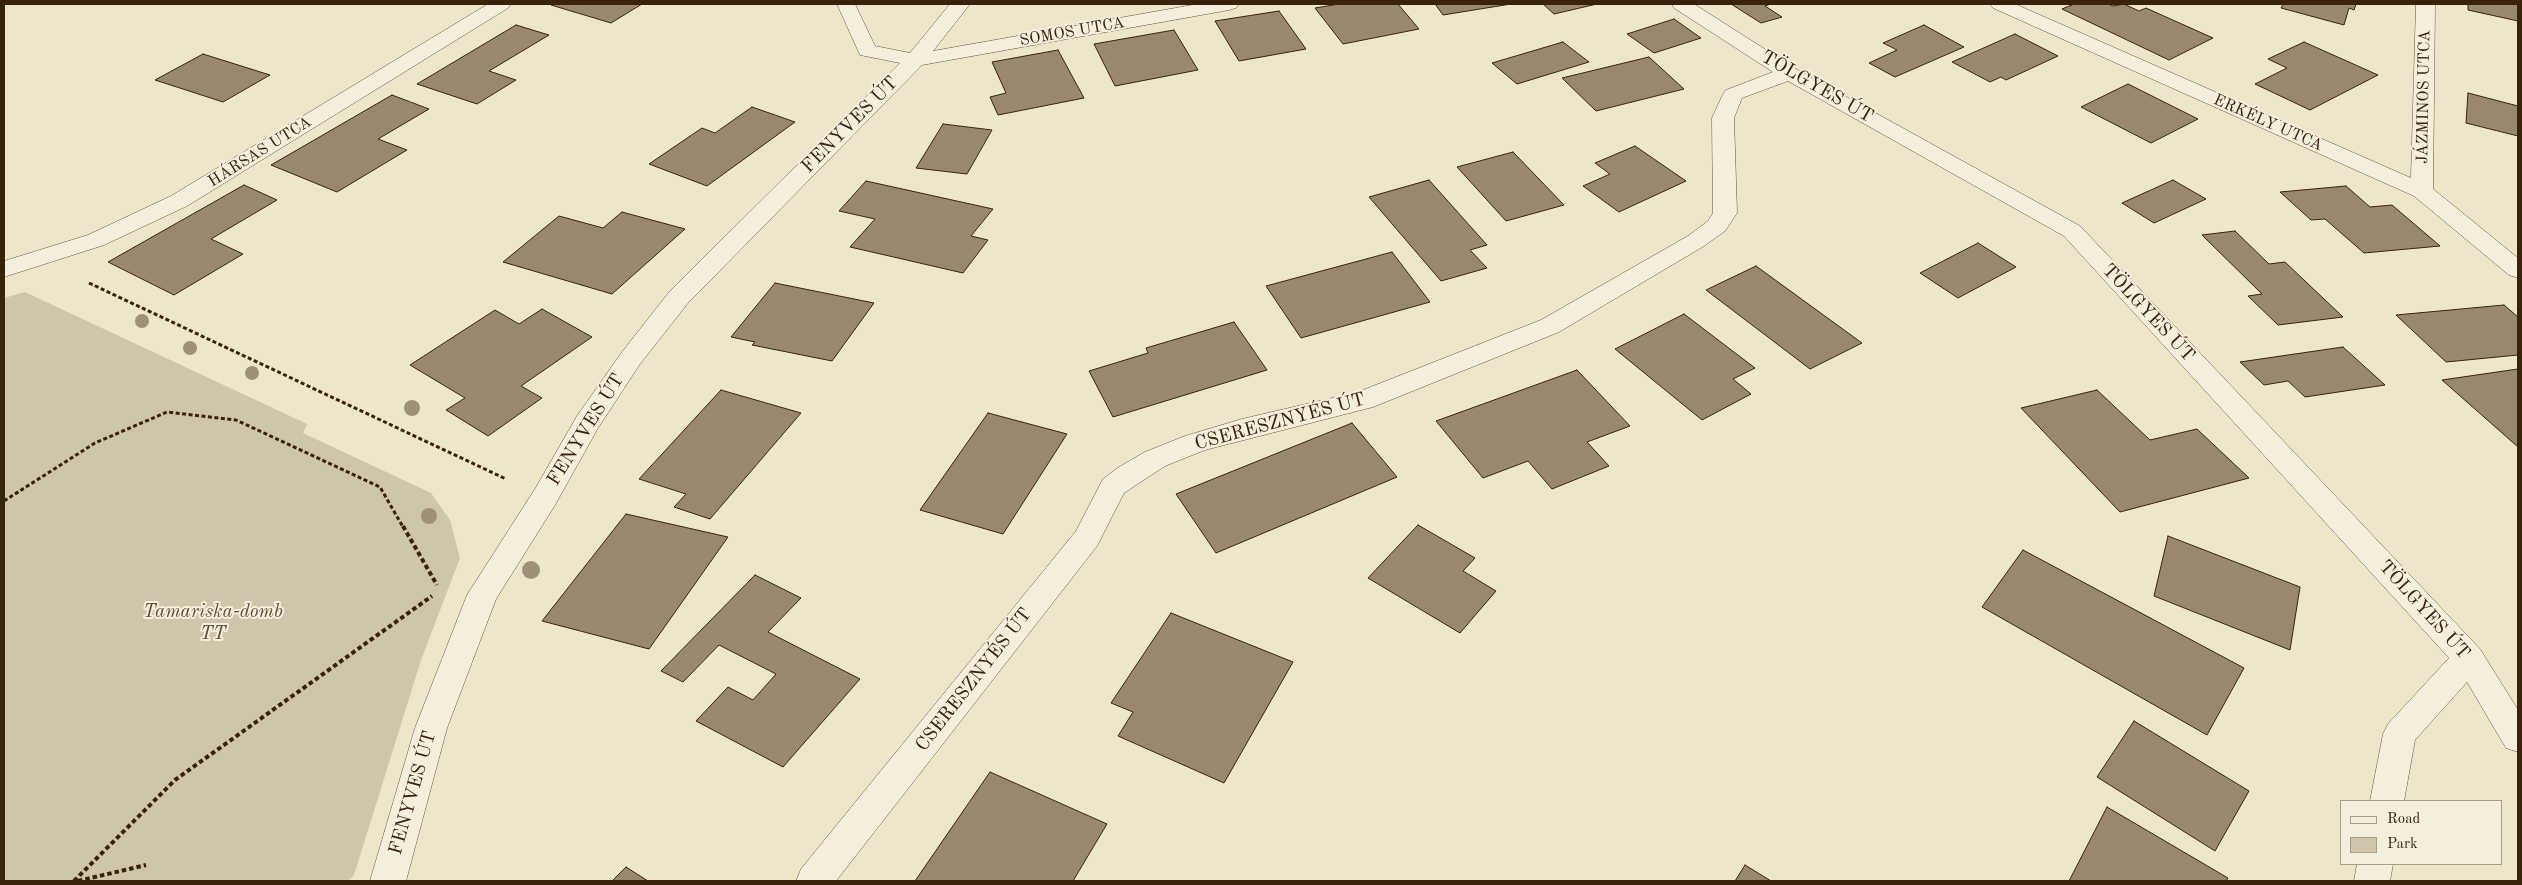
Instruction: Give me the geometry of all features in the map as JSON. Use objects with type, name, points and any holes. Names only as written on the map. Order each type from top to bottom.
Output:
[{"type":"street","name":"HÁRSAS UTCA","points":[[4,269],[38,260],[96,240],[179,201],[501,4]]},
{"type":"street","points":[[846,4],[867,51],[915,60]]},
{"type":"street","name":"FENYVES ÚT","points":[[388,881],[431,728],[482,595],[545,497],[586,423],[631,358],[679,297],[915,60],[960,4]]},
{"type":"street","name":"SOMOS UTCA","points":[[915,60],[1228,4]]},
{"type":"street","name":"TÖLGYES ÚT","points":[[1681,4],[1789,73],[2072,231],[2469,658],[2518,738]]},
{"type":"street","name":"ERKÉLY UTCA","points":[[2000,4],[2422,191],[2518,270]]},
{"type":"street","name":"JÁZMINOS UTCA","points":[[2422,191],[2426,4]]},
{"type":"street","name":"CSERESZNYÉS ÚT","points":[[814,881],[1087,538],[1113,486],[1128,474],[1155,459],[1195,443],[1242,428],[1364,400],[1550,326],[1696,241],[1718,226],[1724,213],[1723,118],[1733,94],[1789,73]]},
{"type":"street","points":[[2387,800],[2400,734],[2469,658]]},
{"type":"street","points":[[2372,881],[2375,865]]},
{"type":"path","points":[[38,260],[545,497]]},
{"type":"path","points":[[4,501],[95,443],[167,412],[236,420],[380,487],[440,590]]},
{"type":"path","points":[[74,881],[175,780],[433,595]]},
{"type":"path","points":[[78,881],[146,865]]},
{"type":"green space","name":"Tamariska-domb TT","points":[[25,292],[307,424],[303,433],[431,493],[450,520],[460,558],[421,660],[354,875],[348,881],[4,881],[4,298]]},
{"type":"building","points":[[642,4],[611,23],[551,5]]},
{"type":"building","points":[[1339,4],[1398,4],[1419,29],[1343,44],[1315,8]]},
{"type":"building","points":[[1435,4],[1511,4],[1443,15]]},
{"type":"building","points":[[1543,4],[1597,4],[1554,14]]},
{"type":"building","points":[[1731,4],[1771,4],[1765,6],[1782,17],[1761,23]]},
{"type":"building","points":[[2074,4],[2108,4],[2113,6],[2124,4],[2139,11],[2146,8],[2213,38],[2169,60],[2062,9]]},
{"type":"building","points":[[2283,4],[2356,4],[2354,10],[2349,8],[2344,25],[2281,8]]},
{"type":"building","points":[[2468,4],[2518,4],[2518,21],[2468,10]]},
{"type":"building","points":[[1279,11],[1306,49],[1239,61],[1215,21]]},
{"type":"building","points":[[1674,19],[1701,38],[1654,53],[1627,34]]},
{"type":"building","points":[[516,25],[549,35],[489,71],[516,80],[477,104],[417,84]]},
{"type":"building","points":[[1924,25],[1964,47],[1895,77],[1869,63],[1897,50],[1883,43]]},
{"type":"building","points":[[1174,30],[1198,70],[1115,86],[1094,44]]},
{"type":"building","points":[[2015,34],[2058,56],[2006,80],[2001,77],[1990,82],[1952,62]]},
{"type":"building","points":[[1563,42],[1589,62],[1517,84],[1492,63]]},
{"type":"building","points":[[2304,42],[2378,75],[2310,110],[2255,84],[2287,68],[2268,59]]},
{"type":"building","points":[[1058,50],[1084,98],[998,115],[990,97],[1006,93],[992,62]]},
{"type":"building","points":[[203,54],[270,75],[223,102],[155,80]]},
{"type":"building","points":[[1649,57],[1684,89],[1596,111],[1562,78]]},
{"type":"building","points":[[2128,84],[2198,119],[2151,143],[2081,107]]},
{"type":"building","points":[[2468,93],[2518,106],[2518,136],[2466,123]]},
{"type":"building","points":[[392,95],[429,109],[378,139],[407,150],[337,192],[271,165]]},
{"type":"building","points":[[752,107],[795,122],[707,186],[649,164],[702,128],[715,133]]},
{"type":"building","points":[[943,124],[992,130],[967,174],[916,168]]},
{"type":"building","points":[[1635,146],[1686,181],[1619,212],[1583,186],[1610,174],[1595,163]]},
{"type":"building","points":[[1513,152],[1564,205],[1506,221],[1457,167]]},
{"type":"building","points":[[1429,180],[1487,245],[1470,250],[1487,268],[1441,281],[1369,197]]},
{"type":"building","points":[[2173,180],[2206,199],[2154,223],[2122,203]]},
{"type":"building","points":[[866,181],[993,209],[971,236],[988,240],[963,273],[850,247],[875,219],[839,211]]},
{"type":"building","points":[[244,185],[277,200],[211,239],[243,254],[174,295],[108,262]]},
{"type":"building","points":[[2346,186],[2370,207],[2392,205],[2440,246],[2364,253],[2325,219],[2311,220],[2280,192]]},
{"type":"building","points":[[622,212],[685,229],[612,294],[503,262],[559,216],[603,228]]},
{"type":"building","points":[[2235,231],[2269,264],[2285,262],[2343,317],[2278,325],[2248,296],[2262,294],[2202,235]]},
{"type":"building","points":[[1978,243],[2016,267],[1958,298],[1920,273]]},
{"type":"building","points":[[1392,252],[1430,302],[1301,338],[1266,286]]},
{"type":"building","points":[[1756,266],[1862,343],[1810,369],[1706,290]]},
{"type":"building","points":[[775,283],[874,303],[832,361],[752,345],[755,342],[731,337]]},
{"type":"building","points":[[2504,305],[2518,317],[2518,355],[2446,362],[2396,315]]},
{"type":"building","points":[[542,309],[592,337],[521,386],[542,398],[488,436],[446,410],[465,398],[410,365],[495,310],[519,324]]},
{"type":"building","points":[[1684,314],[1755,368],[1733,379],[1751,394],[1702,420],[1615,349]]},
{"type":"building","points":[[1234,322],[1267,370],[1113,417],[1089,371],[1148,353],[1146,348]]},
{"type":"building","points":[[2343,347],[2385,385],[2305,397],[2288,381],[2264,385],[2240,362]]},
{"type":"building","points":[[2518,369],[2518,447],[2442,380]]},
{"type":"building","points":[[1577,370],[1630,426],[1587,442],[1609,466],[1552,489],[1528,461],[1483,478],[1436,421]]},
{"type":"building","points":[[721,390],[801,413],[710,519],[674,507],[686,494],[639,479]]},
{"type":"building","points":[[2097,390],[2150,440],[2197,429],[2249,478],[2120,512],[2021,408]]},
{"type":"building","points":[[988,413],[1067,434],[1003,534],[920,510]]},
{"type":"building","points":[[1352,423],[1397,477],[1216,553],[1176,494]]},
{"type":"building","points":[[626,514],[728,537],[649,649],[542,621]]},
{"type":"building","points":[[1418,525],[1475,558],[1463,571],[1496,591],[1460,633],[1368,578]]},
{"type":"building","points":[[2168,536],[2300,587],[2290,650],[2154,596]]},
{"type":"building","points":[[2023,550],[2244,668],[2207,735],[1982,607]]},
{"type":"building","points":[[755,575],[801,598],[768,632],[860,679],[783,767],[696,721],[728,687],[753,700],[776,674],[719,645],[683,682],[661,671]]},
{"type":"building","points":[[1171,613],[1293,662],[1224,783],[1118,736],[1133,712],[1111,703]]},
{"type":"building","points":[[2134,721],[2249,791],[2215,851],[2097,777]]},
{"type":"building","points":[[990,772],[1107,824],[1073,881],[915,881]]},
{"type":"building","points":[[2107,807],[2228,878],[2226,881],[2069,881]]},
{"type":"building","points":[[1745,865],[1771,881],[1735,881]]},
{"type":"building","points":[[626,867],[648,881],[612,881]]}]
